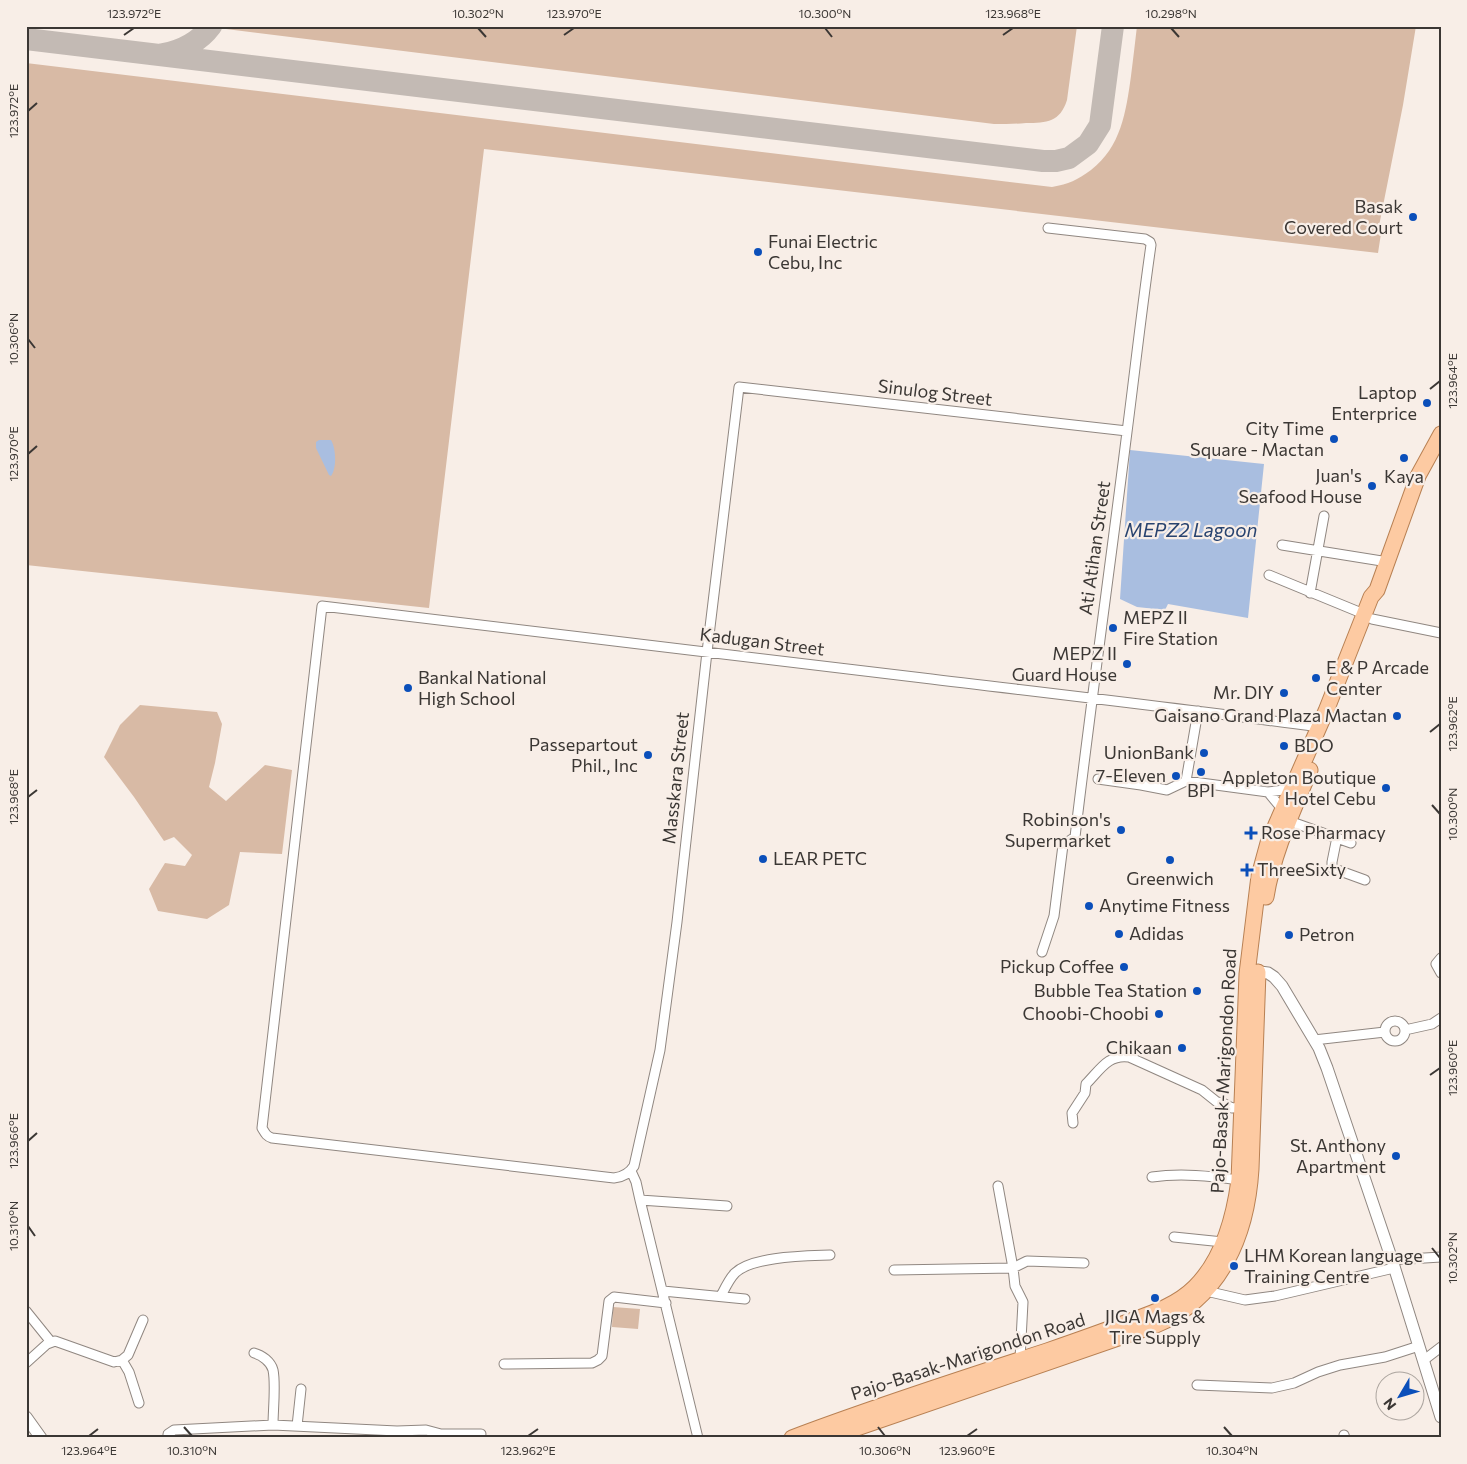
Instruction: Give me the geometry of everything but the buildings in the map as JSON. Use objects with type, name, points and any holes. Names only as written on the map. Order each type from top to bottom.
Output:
[{"type":"main road","name":"Pajo-Basak-Marigondon Road","points":[[828,1438],[1001,1372],[1020,1360],[1157,1312],[1188,1293],[1210,1268],[1224,1242],[1233,1214],[1239,1180],[1242,1107],[1259,876],[1268,842],[1286,815],[1368,616],[1371,596],[1377,590],[1388,562],[1418,476],[1441,434]]},
{"type":"main road","name":"Pajo-Basak-Marigondon Road","points":[[1286,815],[1291,788],[1347,659],[1368,616]]},
{"type":"main road","name":"Pajo-Basak-Marigondon Road","points":[[792,1438],[857,1413],[1105,1344],[1172,1318],[1191,1306],[1206,1291],[1218,1275],[1234,1245],[1242,1227],[1248,1199],[1251,1168],[1252,971]]},
{"type":"street","name":"Ati Atihan Street","points":[[1042,952],[1054,916],[1063,845],[1075,836],[1139,324],[1151,245],[1146,239],[1048,228]]},
{"type":"street","name":"Sinulog Street","points":[[739,387],[1127,431]]},
{"type":"street","name":"Masskara Street","points":[[631,1171],[634,1166],[660,1050],[677,922],[739,387]]},
{"type":"street","points":[[1310,592],[1324,516]]},
{"type":"street","points":[[1282,545],[1388,562]]},
{"type":"street","points":[[1269,575],[1368,616],[1441,633]]},
{"type":"street","name":"Kadugan Street","points":[[631,1171],[624,1176],[614,1178],[272,1138],[267,1136],[262,1128],[322,606],[1092,698],[1318,727]]},
{"type":"street","points":[[1186,781],[1198,711]]},
{"type":"street","points":[[1098,779],[1167,790],[1186,781],[1268,792],[1291,788]]},
{"type":"street","points":[[1268,792],[1286,815],[1351,843]]},
{"type":"street","points":[[1337,838],[1331,866],[1333,869],[1365,880]]},
{"type":"street","points":[[1441,958],[1436,964],[1441,973]]},
{"type":"street","points":[[1252,971],[1268,973],[1282,986],[1316,1044],[1327,1068],[1393,1264],[1441,1417]]},
{"type":"street","points":[[1405,1030],[1432,1024],[1441,1018]]},
{"type":"street","points":[[1392,1021],[1402,1023],[1405,1030],[1404,1036],[1396,1041],[1387,1037],[1385,1032],[1387,1025],[1392,1021]]},
{"type":"street","points":[[1316,1044],[1356,1034],[1385,1032]]},
{"type":"street","points":[[1073,1123],[1072,1113],[1085,1094],[1086,1084],[1111,1059],[1120,1056],[1129,1057],[1202,1090],[1217,1102],[1223,1103],[1226,1106],[1232,1108],[1242,1107]]},
{"type":"street","points":[[631,1171],[636,1182],[698,1438]]},
{"type":"street","points":[[1152,1177],[1181,1175],[1239,1180]]},
{"type":"street","points":[[998,1186],[1015,1286],[1023,1302],[1020,1360]]},
{"type":"street","points":[[640,1200],[727,1206]]},
{"type":"street","points":[[1174,1237],[1224,1242]]},
{"type":"street","points":[[721,1296],[735,1272],[746,1265],[769,1260],[830,1255]]},
{"type":"street","points":[[1206,1291],[1245,1300],[1275,1296],[1393,1264],[1441,1257]]},
{"type":"street","points":[[894,1270],[1013,1268],[1027,1261],[1084,1263]]},
{"type":"street","points":[[663,1292],[745,1299]]},
{"type":"street","points":[[504,1364],[592,1363],[602,1356],[609,1301],[614,1297],[666,1303]]},
{"type":"street","points":[[26,1311],[51,1342]]},
{"type":"street","points":[[26,1363],[51,1342],[56,1341],[114,1362],[122,1360],[128,1355],[143,1320]]},
{"type":"street","points":[[1197,1385],[1272,1388],[1294,1383],[1340,1365],[1385,1357],[1419,1346]]},
{"type":"street","points":[[1424,1360],[1441,1347]]},
{"type":"street","points":[[254,1353],[260,1354],[265,1358],[273,1369],[273,1425]]},
{"type":"street","points":[[122,1360],[129,1372],[139,1403]]},
{"type":"street","points":[[297,1426],[301,1389]]},
{"type":"street","points":[[26,1417],[42,1438]]},
{"type":"street","points":[[168,1438],[168,1434],[174,1430],[273,1425],[297,1426],[335,1433],[397,1434],[426,1430],[441,1434],[481,1434]]},
{"type":"shaded area","points":[[229,26],[1077,26],[1067,100],[1061,113],[1046,122],[994,124],[226,29]]},
{"type":"shaded area","points":[[1137,26],[1416,26],[1403,105],[1379,226],[1382,227],[1378,253],[484,149],[429,608],[26,565],[26,63],[1052,187],[1073,181],[1091,170],[1101,161],[1116,140],[1127,103]]},
{"type":"shaded area","points":[[140,705],[217,712],[222,724],[209,787],[226,801],[265,765],[292,770],[282,854],[240,852],[229,905],[207,919],[158,911],[149,889],[165,863],[185,866],[192,855],[174,837],[164,841],[104,757],[120,725]]},
{"type":"shaded area","points":[[613,1307],[640,1309],[638,1329],[612,1327]]},
{"type":"water","points":[[319,440],[331,440],[333,444],[335,463],[331,476],[316,448],[316,442]]},
{"type":"water","name":"MEPZ2 Lagoon","points":[[1130,450],[1264,464],[1248,618],[1168,604],[1165,610],[1137,607],[1120,599]]},
{"type":"taxiway","points":[[163,54],[190,44],[202,36],[211,26]]},
{"type":"taxiway","points":[[26,39],[1043,161],[1056,161],[1069,158],[1088,144],[1100,125],[1113,26]]},
{"type":"place","name":"Basak Covered Court","points":[[1413,217]]},
{"type":"place","name":"Funai Electric Cebu, Inc","points":[[758,252]]},
{"type":"place","name":"Laptop Enterprice","points":[[1427,403]]},
{"type":"place","name":"City Time Square - Mactan","points":[[1334,439]]},
{"type":"place","name":"Kaya","points":[[1404,458]]},
{"type":"place","name":"Juan's Seafood House","points":[[1372,486]]},
{"type":"place","name":"MEPZ II Fire Station","points":[[1113,628]]},
{"type":"place","name":"MEPZ II Guard House","points":[[1127,664]]},
{"type":"place","name":"E & P Arcade Center","points":[[1316,678]]},
{"type":"place","name":"Bankal National High School","points":[[408,688]]},
{"type":"place","name":"Mr. DIY","points":[[1284,693]]},
{"type":"place","name":"Gaisano Grand Plaza Mactan","points":[[1397,716]]},
{"type":"place","name":"BDO","points":[[1284,746]]},
{"type":"place","name":"UnionBank","points":[[1204,753]]},
{"type":"place","name":"Passepartout Phil., Inc","points":[[648,755]]},
{"type":"place","name":"BPI","points":[[1201,772]]},
{"type":"place","name":"7-Eleven","points":[[1176,776]]},
{"type":"place","name":"Appleton Boutique Hotel Cebu","points":[[1386,788]]},
{"type":"place","name":"Robinson's Supermarket","points":[[1121,830]]},
{"type":"place","name":"Rose Pharmacy","points":[[1251,833]]},
{"type":"place","name":"LEAR PETC","points":[[763,859]]},
{"type":"place","name":"Greenwich","points":[[1170,860]]},
{"type":"place","name":"ThreeSixty","points":[[1247,870]]},
{"type":"place","name":"Anytime Fitness","points":[[1089,906]]},
{"type":"place","name":"Adidas","points":[[1119,934]]},
{"type":"place","name":"Petron","points":[[1289,935]]},
{"type":"place","name":"Pickup Coffee","points":[[1124,967]]},
{"type":"place","name":"Bubble Tea Station","points":[[1197,991]]},
{"type":"place","name":"Choobi-Choobi","points":[[1159,1014]]},
{"type":"place","name":"Chikaan","points":[[1182,1048]]},
{"type":"place","name":"St. Anthony Apartment","points":[[1396,1156]]},
{"type":"place","name":"LHM Korean language Training Centre","points":[[1234,1266]]},
{"type":"place","name":"JIGA Mags & Tire Supply","points":[[1155,1298]]}]
